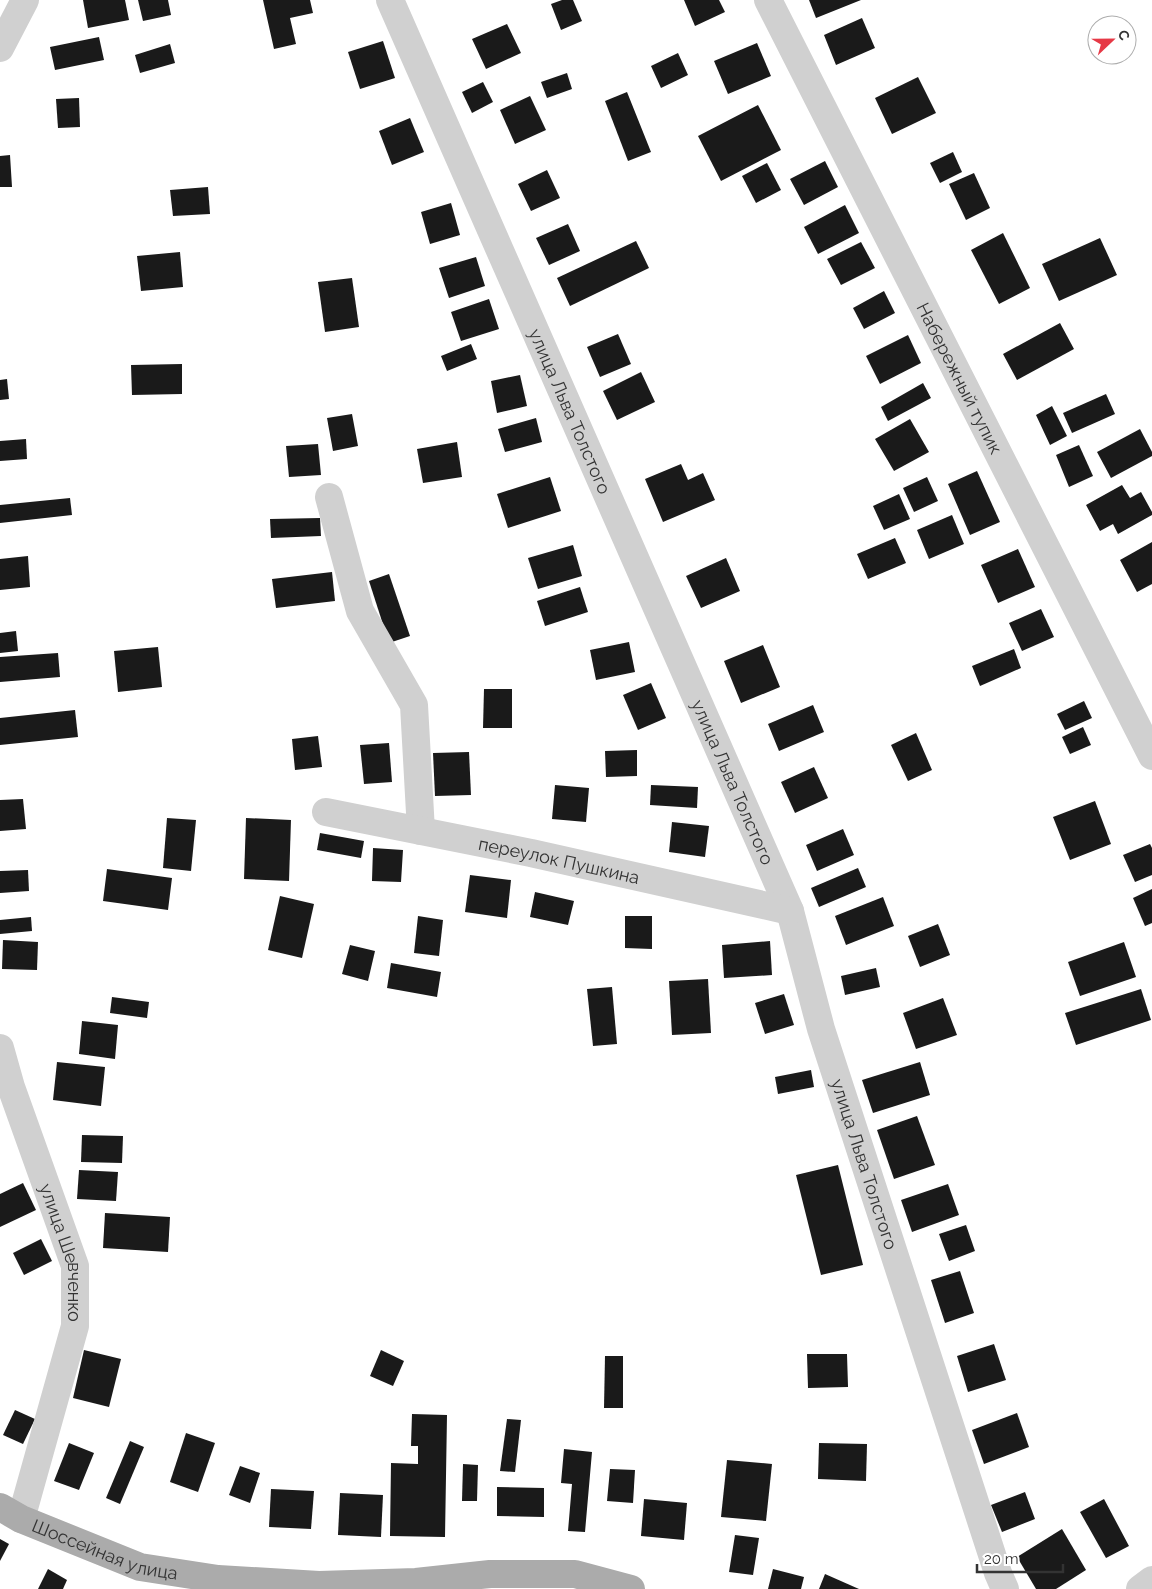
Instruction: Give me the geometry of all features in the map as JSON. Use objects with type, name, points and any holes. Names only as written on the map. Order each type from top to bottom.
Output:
[{"type":"main road","name":"Шоссейная улица","points":[[10,1513],[140,1566],[218,1579],[329,1584],[416,1582],[490,1574],[575,1574],[631,1589]]},
{"type":"street","points":[[0,48],[25,0]]},
{"type":"street","name":"улица Льва Толстого","points":[[390,0],[790,911],[821,1029],[1004,1589]]},
{"type":"street","name":"Набережный тупик","points":[[768,0],[1152,756]]},
{"type":"street","points":[[328,497],[360,611],[414,705],[422,831]]},
{"type":"street","name":"переулок Пушкина","points":[[326,812],[531,853],[790,911]]},
{"type":"street","name":"улица Шевченко","points":[[0,1048],[75,1266],[75,1326],[10,1513]]},
{"type":"street","points":[[1140,1589],[1152,1580]]},
{"type":"building","points":[[83,0],[125,0],[129,20],[88,28]]},
{"type":"building","points":[[138,0],[168,0],[171,15],[143,21]]},
{"type":"building","points":[[263,0],[310,0],[313,13],[290,18],[296,44],[274,49]]},
{"type":"building","points":[[562,0],[573,0],[582,21],[561,30],[551,4]]},
{"type":"building","points":[[684,0],[719,0],[725,12],[695,26]]},
{"type":"building","points":[[809,0],[861,0],[816,18]]},
{"type":"building","points":[[862,18],[875,48],[836,65],[824,35]]},
{"type":"building","points":[[507,24],[521,53],[486,69],[472,39]]},
{"type":"building","points":[[99,37],[104,60],[55,70],[50,47]]},
{"type":"building","points":[[383,41],[395,78],[360,89],[348,52]]},
{"type":"building","points":[[757,43],[771,76],[728,94],[714,61]]},
{"type":"building","points":[[170,44],[175,63],[140,73],[135,55]]},
{"type":"building","points":[[678,53],[688,75],[661,88],[651,66]]},
{"type":"building","points":[[567,73],[572,89],[547,98],[541,82]]},
{"type":"building","points":[[918,77],[936,113],[892,134],[875,98]]},
{"type":"building","points":[[483,82],[493,102],[472,113],[462,92]]},
{"type":"building","points":[[627,92],[651,152],[628,161],[605,101]]},
{"type":"building","points":[[530,96],[546,130],[515,144],[500,110]]},
{"type":"building","points":[[79,98],[80,127],[58,128],[56,99]]},
{"type":"building","points":[[758,105],[781,150],[721,181],[698,136]]},
{"type":"building","points":[[410,118],[424,152],[392,165],[379,131]]},
{"type":"building","points":[[953,152],[962,172],[940,183],[930,163]]},
{"type":"building","points":[[10,155],[12,187],[0,187],[0,156]]},
{"type":"building","points":[[825,161],[838,187],[804,205],[790,179]]},
{"type":"building","points":[[767,163],[781,190],[756,203],[742,176]]},
{"type":"building","points":[[547,170],[560,198],[531,211],[518,184]]},
{"type":"building","points":[[974,173],[990,208],[966,220],[949,184]]},
{"type":"building","points":[[208,187],[210,214],[173,216],[170,190]]},
{"type":"building","points":[[451,203],[460,235],[430,244],[421,212]]},
{"type":"building","points":[[845,205],[859,233],[818,254],[804,227]]},
{"type":"building","points":[[568,224],[580,251],[549,265],[536,238]]},
{"type":"building","points":[[1003,233],[1030,288],[999,304],[971,250]]},
{"type":"building","points":[[1100,238],[1117,275],[1059,301],[1042,264]]},
{"type":"building","points":[[636,241],[649,268],[570,306],[557,278]]},
{"type":"building","points":[[861,242],[875,268],[841,285],[827,259]]},
{"type":"building","points":[[180,252],[183,287],[141,291],[137,256]]},
{"type":"building","points":[[476,257],[485,286],[449,298],[439,268]]},
{"type":"building","points":[[352,278],[359,327],[325,332],[318,282]]},
{"type":"building","points":[[884,291],[895,313],[864,329],[853,308]]},
{"type":"building","points":[[489,299],[499,329],[461,341],[451,312]]},
{"type":"building","points":[[1060,323],[1074,349],[1017,380],[1003,354]]},
{"type":"building","points":[[618,334],[631,364],[600,377],[587,347]]},
{"type":"building","points":[[908,335],[921,363],[880,384],[866,356]]},
{"type":"building","points":[[471,344],[477,359],[447,371],[441,356]]},
{"type":"building","points":[[182,364],[182,394],[132,395],[131,365]]},
{"type":"building","points":[[641,372],[655,402],[617,420],[603,391]]},
{"type":"building","points":[[520,375],[527,406],[497,413],[491,381]]},
{"type":"building","points":[[7,379],[9,399],[0,400],[0,380]]},
{"type":"building","points":[[923,383],[931,398],[888,421],[881,407]]},
{"type":"building","points":[[1106,394],[1115,414],[1072,433],[1063,413]]},
{"type":"building","points":[[1052,406],[1067,436],[1050,445],[1036,415]]},
{"type":"building","points":[[352,414],[358,446],[333,451],[327,418]]},
{"type":"building","points":[[536,418],[542,442],[505,452],[498,429]]},
{"type":"building","points":[[910,419],[929,452],[894,471],[875,439]]},
{"type":"building","points":[[1140,429],[1152,452],[1152,456],[1111,478],[1097,452]]},
{"type":"building","points":[[26,439],[27,459],[0,461],[0,441]]},
{"type":"building","points":[[457,442],[462,477],[423,483],[417,449]]},
{"type":"building","points":[[318,444],[321,475],[289,477],[286,446]]},
{"type":"building","points":[[1079,445],[1093,476],[1069,487],[1056,455]]},
{"type":"building","points":[[681,464],[688,480],[703,473],[715,500],[663,522],[645,479]]},
{"type":"building","points":[[977,471],[1000,522],[970,535],[948,484]]},
{"type":"building","points":[[550,477],[561,511],[508,528],[497,494]]},
{"type":"building","points":[[927,477],[938,501],[914,512],[903,488]]},
{"type":"building","points":[[1122,485],[1130,498],[1141,492],[1152,515],[1118,534],[1113,524],[1100,531],[1086,505]]},
{"type":"building","points":[[899,494],[910,519],[884,530],[873,506]]},
{"type":"building","points":[[70,498],[72,515],[0,523],[0,505]]},
{"type":"building","points":[[952,515],[964,544],[929,559],[917,530]]},
{"type":"building","points":[[320,518],[321,536],[271,538],[270,519]]},
{"type":"building","points":[[895,538],[906,563],[868,579],[857,554]]},
{"type":"building","points":[[1152,542],[1152,584],[1137,592],[1120,560]]},
{"type":"building","points":[[573,545],[582,576],[538,589],[528,558]]},
{"type":"building","points":[[1018,549],[1035,587],[998,603],[981,565]]},
{"type":"building","points":[[28,556],[30,587],[0,590],[0,559]]},
{"type":"building","points":[[726,558],[740,591],[701,608],[686,576]]},
{"type":"building","points":[[332,572],[335,601],[276,608],[272,579]]},
{"type":"building","points":[[389,574],[410,636],[389,643],[369,581]]},
{"type":"building","points":[[580,587],[588,612],[545,626],[537,601]]},
{"type":"building","points":[[1041,609],[1054,637],[1022,651],[1009,623]]},
{"type":"building","points":[[16,631],[18,651],[0,653],[0,633]]},
{"type":"building","points":[[629,642],[635,672],[596,680],[590,650]]},
{"type":"building","points":[[763,645],[780,687],[741,703],[724,661]]},
{"type":"building","points":[[158,647],[162,687],[118,692],[114,651]]},
{"type":"building","points":[[1014,649],[1021,668],[980,686],[972,666]]},
{"type":"building","points":[[58,653],[60,677],[0,682],[0,657]]},
{"type":"building","points":[[651,683],[666,718],[638,730],[623,695]]},
{"type":"building","points":[[484,689],[512,689],[512,728],[483,728]]},
{"type":"building","points":[[1084,701],[1092,718],[1065,730],[1057,714]]},
{"type":"building","points":[[813,705],[824,732],[779,751],[768,724]]},
{"type":"building","points":[[75,710],[78,737],[0,745],[0,718]]},
{"type":"building","points":[[1083,727],[1091,745],[1070,754],[1062,737]]},
{"type":"building","points":[[916,733],[932,770],[908,781],[891,745]]},
{"type":"building","points":[[318,736],[322,767],[295,770],[292,739]]},
{"type":"building","points":[[389,743],[392,782],[364,784],[360,745]]},
{"type":"building","points":[[637,750],[637,776],[606,777],[605,751]]},
{"type":"building","points":[[469,752],[471,795],[435,796],[433,753]]},
{"type":"building","points":[[814,767],[828,798],[795,813],[781,782]]},
{"type":"building","points":[[555,785],[589,788],[586,822],[552,819]]},
{"type":"building","points":[[651,785],[698,787],[697,808],[650,805]]},
{"type":"building","points":[[23,799],[26,829],[0,831],[0,800]]},
{"type":"building","points":[[1095,801],[1111,844],[1070,860],[1053,817]]},
{"type":"building","points":[[167,818],[196,820],[191,871],[163,868]]},
{"type":"building","points":[[246,818],[291,820],[289,881],[244,879]]},
{"type":"building","points":[[672,822],[709,826],[705,857],[669,852]]},
{"type":"building","points":[[843,829],[854,855],[817,871],[806,845]]},
{"type":"building","points":[[320,833],[364,841],[361,858],[317,850]]},
{"type":"building","points":[[1150,844],[1152,848],[1152,875],[1135,882],[1123,855]]},
{"type":"building","points":[[373,848],[403,850],[401,882],[372,881]]},
{"type":"building","points":[[858,868],[866,887],[819,907],[811,888]]},
{"type":"building","points":[[107,869],[172,878],[168,910],[103,901]]},
{"type":"building","points":[[28,870],[29,891],[0,893],[0,871]]},
{"type":"building","points":[[470,875],[511,880],[507,918],[465,912]]},
{"type":"building","points":[[1152,889],[1152,923],[1145,926],[1133,898]]},
{"type":"building","points":[[535,892],[574,901],[568,925],[530,917]]},
{"type":"building","points":[[280,896],[314,904],[302,958],[268,950]]},
{"type":"building","points":[[883,897],[894,926],[846,945],[835,916]]},
{"type":"building","points":[[418,916],[443,920],[439,956],[414,953]]},
{"type":"building","points":[[625,916],[652,916],[652,949],[625,948]]},
{"type":"building","points":[[31,917],[32,931],[0,934],[0,920]]},
{"type":"building","points":[[938,924],[950,955],[920,967],[908,936]]},
{"type":"building","points":[[3,940],[38,942],[37,970],[2,969]]},
{"type":"building","points":[[770,941],[772,975],[724,978],[722,945]]},
{"type":"building","points":[[1124,942],[1136,977],[1080,996],[1068,962]]},
{"type":"building","points":[[350,945],[375,951],[368,981],[342,974]]},
{"type":"building","points":[[391,963],[441,972],[437,997],[387,988]]},
{"type":"building","points":[[876,968],[880,987],[845,995],[841,976]]},
{"type":"building","points":[[708,979],[711,1033],[672,1035],[669,981]]},
{"type":"building","points":[[612,987],[617,1044],[593,1046],[587,989]]},
{"type":"building","points":[[1141,989],[1151,1020],[1076,1045],[1065,1013]]},
{"type":"building","points":[[784,994],[794,1025],[765,1034],[755,1003]]},
{"type":"building","points":[[112,997],[149,1002],[147,1018],[110,1013]]},
{"type":"building","points":[[943,998],[957,1035],[916,1049],[903,1013]]},
{"type":"building","points":[[82,1021],[118,1025],[115,1059],[79,1054]]},
{"type":"building","points":[[57,1062],[105,1067],[101,1106],[53,1100]]},
{"type":"building","points":[[920,1062],[930,1095],[873,1113],[862,1080]]},
{"type":"building","points":[[811,1070],[814,1087],[778,1094],[775,1077]]},
{"type":"building","points":[[917,1116],[935,1165],[894,1179],[877,1130]]},
{"type":"building","points":[[82,1135],[123,1136],[122,1163],[81,1162]]},
{"type":"building","points":[[838,1165],[863,1265],[821,1275],[796,1175]]},
{"type":"building","points":[[79,1170],[118,1172],[116,1201],[77,1199]]},
{"type":"building","points":[[23,1183],[36,1210],[0,1227],[0,1194]]},
{"type":"building","points":[[948,1184],[959,1215],[912,1232],[901,1200]]},
{"type":"building","points":[[105,1213],[170,1217],[168,1252],[103,1248]]},
{"type":"building","points":[[966,1225],[975,1251],[949,1261],[939,1234]]},
{"type":"building","points":[[41,1239],[52,1261],[24,1275],[13,1253]]},
{"type":"building","points":[[960,1271],[974,1313],[945,1323],[931,1280]]},
{"type":"building","points":[[994,1344],[1006,1380],[968,1392],[957,1356]]},
{"type":"building","points":[[84,1350],[121,1359],[109,1407],[73,1398]]},
{"type":"building","points":[[381,1350],[404,1361],[393,1386],[370,1376]]},
{"type":"building","points":[[807,1354],[847,1354],[848,1387],[808,1388]]},
{"type":"building","points":[[605,1356],[623,1356],[623,1408],[604,1408]]},
{"type":"building","points":[[15,1410],[35,1419],[23,1444],[3,1435]]},
{"type":"building","points":[[1017,1413],[1029,1447],[984,1464],[972,1430]]},
{"type":"building","points":[[412,1414],[447,1415],[445,1537],[390,1536],[391,1463],[418,1464],[418,1446],[411,1446]]},
{"type":"building","points":[[507,1419],[521,1420],[515,1472],[500,1471]]},
{"type":"building","points":[[186,1433],[215,1443],[198,1492],[170,1482]]},
{"type":"building","points":[[130,1441],[144,1447],[120,1504],[106,1498]]},
{"type":"building","points":[[69,1443],[94,1453],[79,1490],[54,1481]]},
{"type":"building","points":[[819,1443],[867,1444],[866,1481],[818,1479]]},
{"type":"building","points":[[564,1449],[592,1452],[585,1532],[568,1531],[572,1484],[561,1483]]},
{"type":"building","points":[[727,1460],[772,1464],[766,1521],[721,1517]]},
{"type":"building","points":[[463,1464],[478,1465],[477,1501],[462,1501]]},
{"type":"building","points":[[240,1466],[260,1473],[250,1503],[229,1495]]},
{"type":"building","points":[[610,1469],[635,1470],[633,1503],[607,1501]]},
{"type":"building","points":[[497,1487],[544,1488],[544,1517],[497,1516]]},
{"type":"building","points":[[271,1489],[314,1491],[311,1529],[269,1527]]},
{"type":"building","points":[[1025,1492],[1035,1519],[1002,1532],[991,1505]]},
{"type":"building","points":[[340,1493],[383,1495],[381,1537],[338,1535]]},
{"type":"building","points":[[644,1499],[687,1503],[684,1540],[641,1536]]},
{"type":"building","points":[[1104,1499],[1129,1546],[1106,1558],[1080,1512]]},
{"type":"building","points":[[1062,1529],[1086,1570],[1056,1589],[1036,1589],[1017,1557]]},
{"type":"building","points":[[735,1535],[759,1538],[753,1575],[729,1572]]},
{"type":"building","points":[[0,1539],[9,1544],[0,1561]]},
{"type":"building","points":[[48,1569],[67,1580],[63,1589],[38,1589]]},
{"type":"building","points":[[773,1569],[804,1577],[801,1589],[768,1589]]},
{"type":"building","points":[[825,1574],[859,1589],[819,1589]]}]
